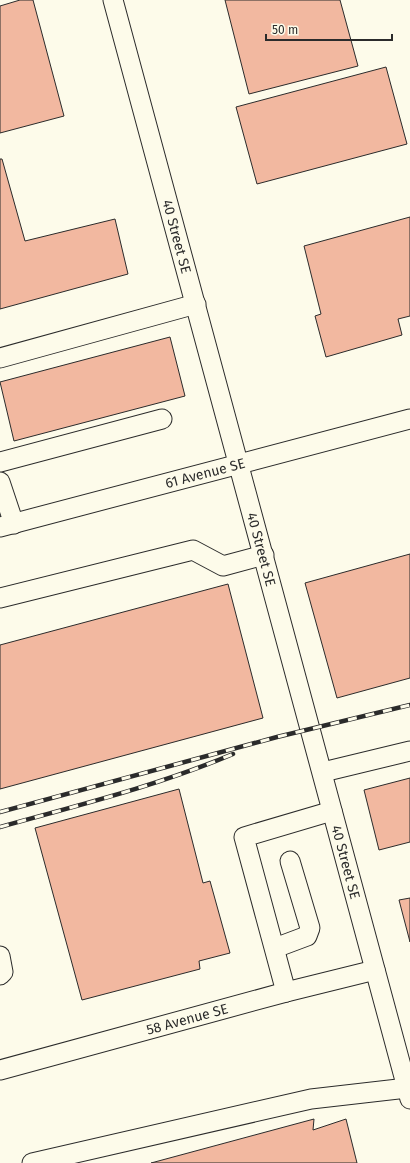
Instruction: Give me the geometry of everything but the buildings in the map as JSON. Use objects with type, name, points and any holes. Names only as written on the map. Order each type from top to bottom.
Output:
[{"type":"street","name":"40 Street SE","points":[[113,0],[240,464],[409,1093]]},
{"type":"street","points":[[0,358],[196,304]]},
{"type":"street","points":[[0,462],[162,419]]},
{"type":"street","name":"61 Avenue SE","points":[[7,526],[410,419]]},
{"type":"street","points":[[0,482],[7,526]]},
{"type":"street","points":[[0,598],[193,550],[223,566],[264,555]]},
{"type":"street","points":[[322,772],[410,751]]},
{"type":"street","points":[[286,992],[244,837],[332,811]]},
{"type":"street","points":[[275,948],[307,936],[310,928],[290,861]]},
{"type":"street","points":[[0,956],[3,972],[0,975]]},
{"type":"street","name":"58 Avenue SE","points":[[0,1070],[286,992],[375,970]]},
{"type":"street","points":[[32,1163],[311,1099],[409,1093]]},
{"type":"railway","points":[[0,812],[277,737],[410,705]]},
{"type":"railway","points":[[0,827],[88,803],[176,776],[233,754]]}]
